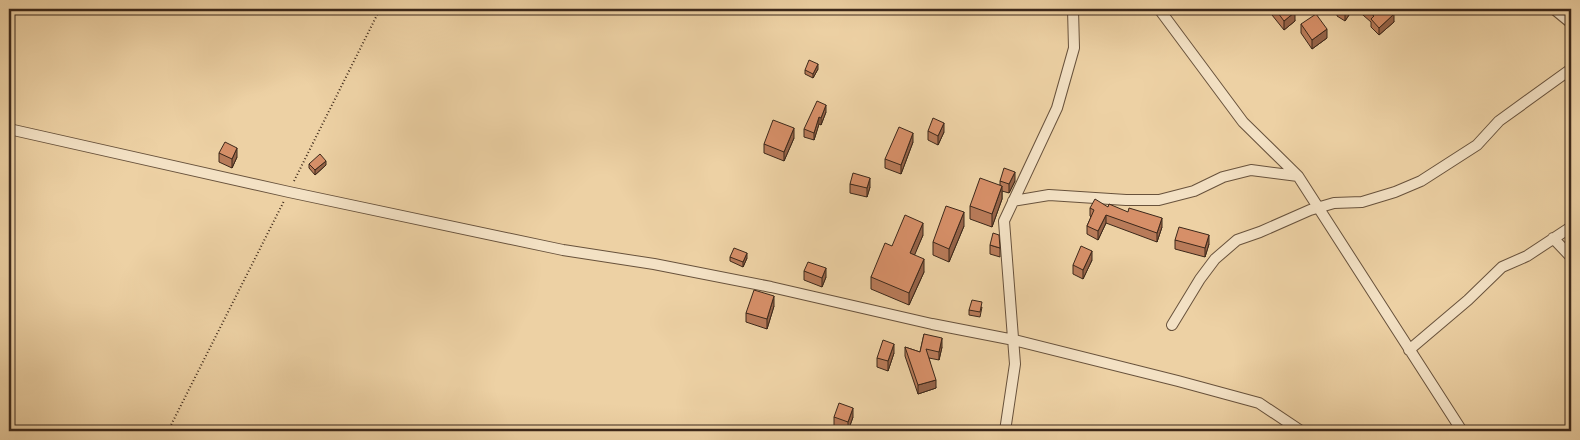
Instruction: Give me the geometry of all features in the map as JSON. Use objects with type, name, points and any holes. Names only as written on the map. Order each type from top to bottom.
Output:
[{"type":"street","points":[[1005,431],[1015,364],[1004,221],[1057,108],[1074,48],[1073,9]]},
{"type":"street","points":[[1160,9],[1243,122],[1298,176],[1408,350],[1462,431]]},
{"type":"street","points":[[1554,9],[1571,23]]},
{"type":"street","points":[[1172,325],[1210,265],[1237,240],[1318,208],[1334,203],[1362,202],[1396,192],[1421,180],[1477,145],[1499,121],[1571,69]]},
{"type":"street","points":[[9,129],[289,192],[563,250],[654,264],[772,287],[932,324],[1014,340],[1259,402],[1301,431]]},
{"type":"street","points":[[1014,201],[1049,196],[1159,200],[1194,192],[1223,177],[1251,170],[1298,176]]},
{"type":"street","points":[[1408,350],[1468,300],[1502,267],[1527,256],[1571,227]]},
{"type":"street","points":[[1553,238],[1571,257]]},
{"type":"path","points":[[168,431],[380,9]]},
{"type":"building","points":[[1275,9],[1292,9],[1295,12],[1284,21]]},
{"type":"building","points":[[1338,9],[1348,9],[1345,13]]},
{"type":"building","points":[[1365,9],[1390,9],[1394,14],[1379,28],[1371,19],[1374,16]]},
{"type":"building","points":[[1316,14],[1327,29],[1312,40],[1301,24]]},
{"type":"building","points":[[809,60],[818,64],[813,74],[805,70]]},
{"type":"building","points":[[817,101],[826,105],[821,118],[819,117],[814,133],[804,129]]},
{"type":"building","points":[[933,118],[944,123],[938,136],[928,131]]},
{"type":"building","points":[[773,120],[794,128],[784,152],[764,144]]},
{"type":"building","points":[[899,127],[913,133],[901,165],[885,159]]},
{"type":"building","points":[[225,142],[237,148],[232,159],[219,153]]},
{"type":"building","points":[[320,154],[326,161],[315,170],[309,164]]},
{"type":"building","points":[[1004,168],[1015,172],[1009,184],[1000,181]]},
{"type":"building","points":[[853,173],[870,178],[867,188],[850,184]]},
{"type":"building","points":[[980,178],[1002,186],[992,214],[970,206]]},
{"type":"building","points":[[1095,199],[1108,207],[1109,204],[1128,212],[1129,208],[1162,218],[1157,233],[1106,215],[1098,231],[1087,226],[1094,210],[1090,208]]},
{"type":"building","points":[[946,206],[964,212],[949,249],[933,242]]},
{"type":"building","points":[[905,215],[923,223],[910,253],[924,259],[909,293],[871,277],[885,243],[892,246]]},
{"type":"building","points":[[1179,227],[1209,235],[1205,248],[1175,240]]},
{"type":"building","points":[[993,233],[999,235],[1000,248],[990,245]]},
{"type":"building","points":[[1081,246],[1092,251],[1083,270],[1073,265]]},
{"type":"building","points":[[734,248],[747,253],[743,262],[730,257]]},
{"type":"building","points":[[808,262],[826,268],[822,278],[804,271]]},
{"type":"building","points":[[754,290],[774,296],[767,319],[746,313]]},
{"type":"building","points":[[972,300],[982,302],[980,312],[969,310]]},
{"type":"building","points":[[924,334],[942,338],[939,352],[926,349],[936,380],[918,385],[905,347],[920,352]]},
{"type":"building","points":[[883,340],[894,344],[888,361],[877,358]]},
{"type":"building","points":[[839,403],[853,408],[848,422],[834,417]]}]
